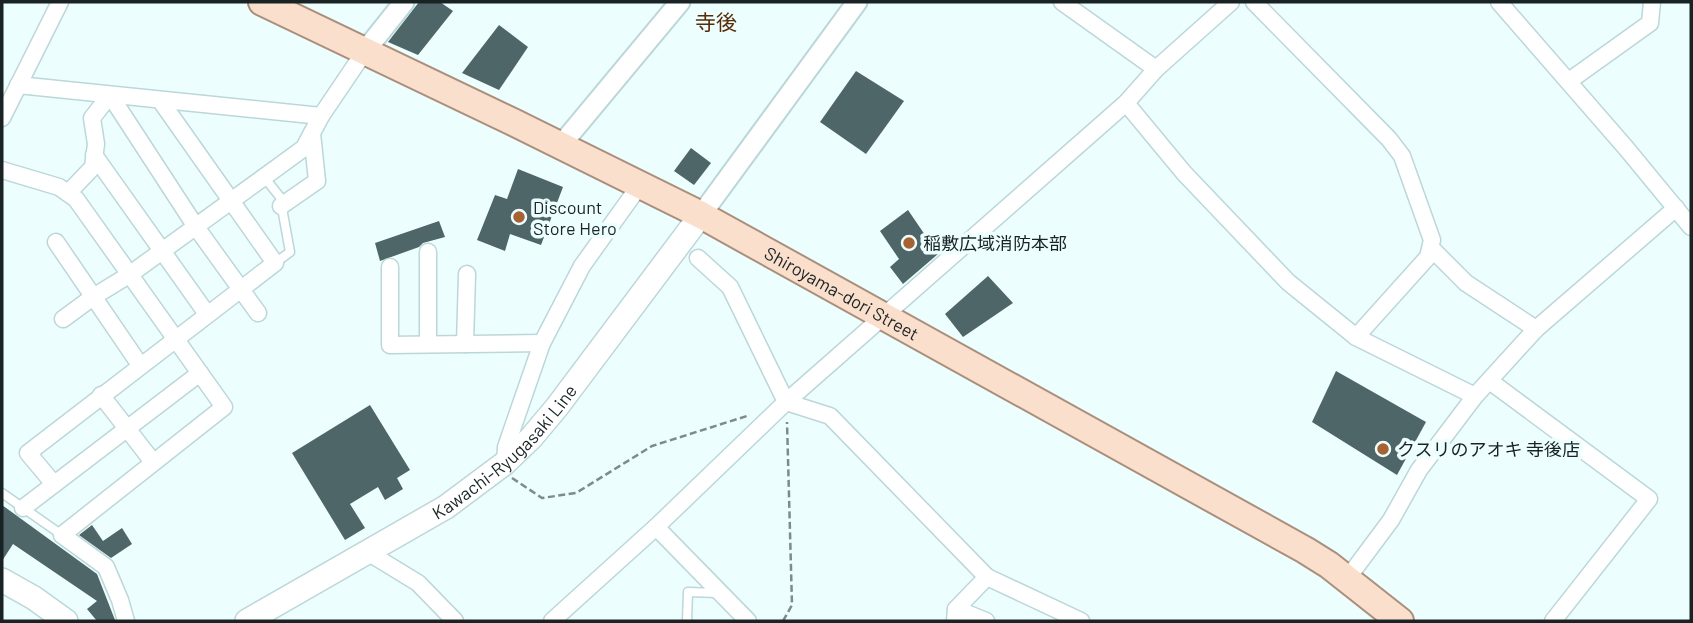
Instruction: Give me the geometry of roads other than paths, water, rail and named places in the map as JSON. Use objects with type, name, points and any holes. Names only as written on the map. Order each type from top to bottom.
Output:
[{"type":"main road","name":"Shiroyama-dori Street","points":[[262,2],[701,215],[1306,550],[1400,621]]},
{"type":"main road","name":"Kawachi-Ryugasaki Line","points":[[263,618],[446,507],[501,466],[531,438],[557,407],[701,215]]},
{"type":"main road","points":[[2,580],[34,598],[66,621]]},
{"type":"street","points":[[2,118],[60,2]]},
{"type":"street","points":[[63,319],[130,275],[304,148],[321,117],[365,51],[404,2]]},
{"type":"street","points":[[561,145],[680,2]]},
{"type":"street","points":[[701,215],[857,2]]},
{"type":"street","points":[[1062,2],[1156,69]]},
{"type":"street","points":[[552,621],[656,527],[786,402],[1126,103],[1156,69],[1231,2]]},
{"type":"street","points":[[1254,2],[1389,139],[1402,156],[1432,240],[1429,257],[1356,337]]},
{"type":"street","points":[[1499,2],[1691,227]]},
{"type":"street","points":[[1569,81],[1650,23],[1652,2]]},
{"type":"street","points":[[18,85],[321,117]]},
{"type":"street","points":[[69,192],[93,167],[96,144],[92,118],[110,95]]},
{"type":"street","points":[[110,95],[196,227],[258,313]]},
{"type":"street","points":[[54,484],[28,453],[275,263],[160,100]]},
{"type":"street","points":[[1126,103],[1184,173],[1288,282],[1356,337],[1475,396]]},
{"type":"street","points":[[281,205],[317,181],[312,133]]},
{"type":"street","points":[[94,155],[207,314]]},
{"type":"street","points":[[2,170],[60,187],[76,198],[225,407],[62,534],[106,567],[126,621]]},
{"type":"street","points":[[501,466],[542,344],[582,266],[640,185]]},
{"type":"street","points":[[1347,579],[1391,520],[1419,470],[1475,396],[1491,382],[1536,329],[1676,208]]},
{"type":"street","points":[[56,242],[140,365]]},
{"type":"street","points":[[1431,248],[1466,283],[1536,329]]},
{"type":"street","points":[[428,253],[428,344]]},
{"type":"street","points":[[698,258],[730,287],[786,402],[831,416],[987,578],[1081,621]]},
{"type":"street","points":[[390,267],[390,345],[542,344]]},
{"type":"street","points":[[465,344],[467,274]]},
{"type":"street","points":[[23,508],[200,373]]},
{"type":"street","points":[[1491,382],[1649,499],[1553,621]]},
{"type":"street","points":[[101,396],[153,462]]},
{"type":"street","points":[[656,527],[748,621]]},
{"type":"street","points":[[369,553],[418,583],[455,621]]},
{"type":"street","points":[[986,621],[956,615],[987,578]]},
{"type":"lane","points":[[264,177],[280,197],[290,252],[275,263]]},
{"type":"lane","points":[[2,493],[62,534]]},
{"type":"lane","points":[[687,621],[688,592],[720,593]]},
{"type":"place","name":"Discount Store Hero","points":[[519,217]]},
{"type":"place","name":"稲敷広域消防本部","points":[[909,243]]},
{"type":"place","name":"クスリのアオキ 寺後店","points":[[1383,449]]},
{"type":"district","name":"寺後","points":[[716,21]]}]
